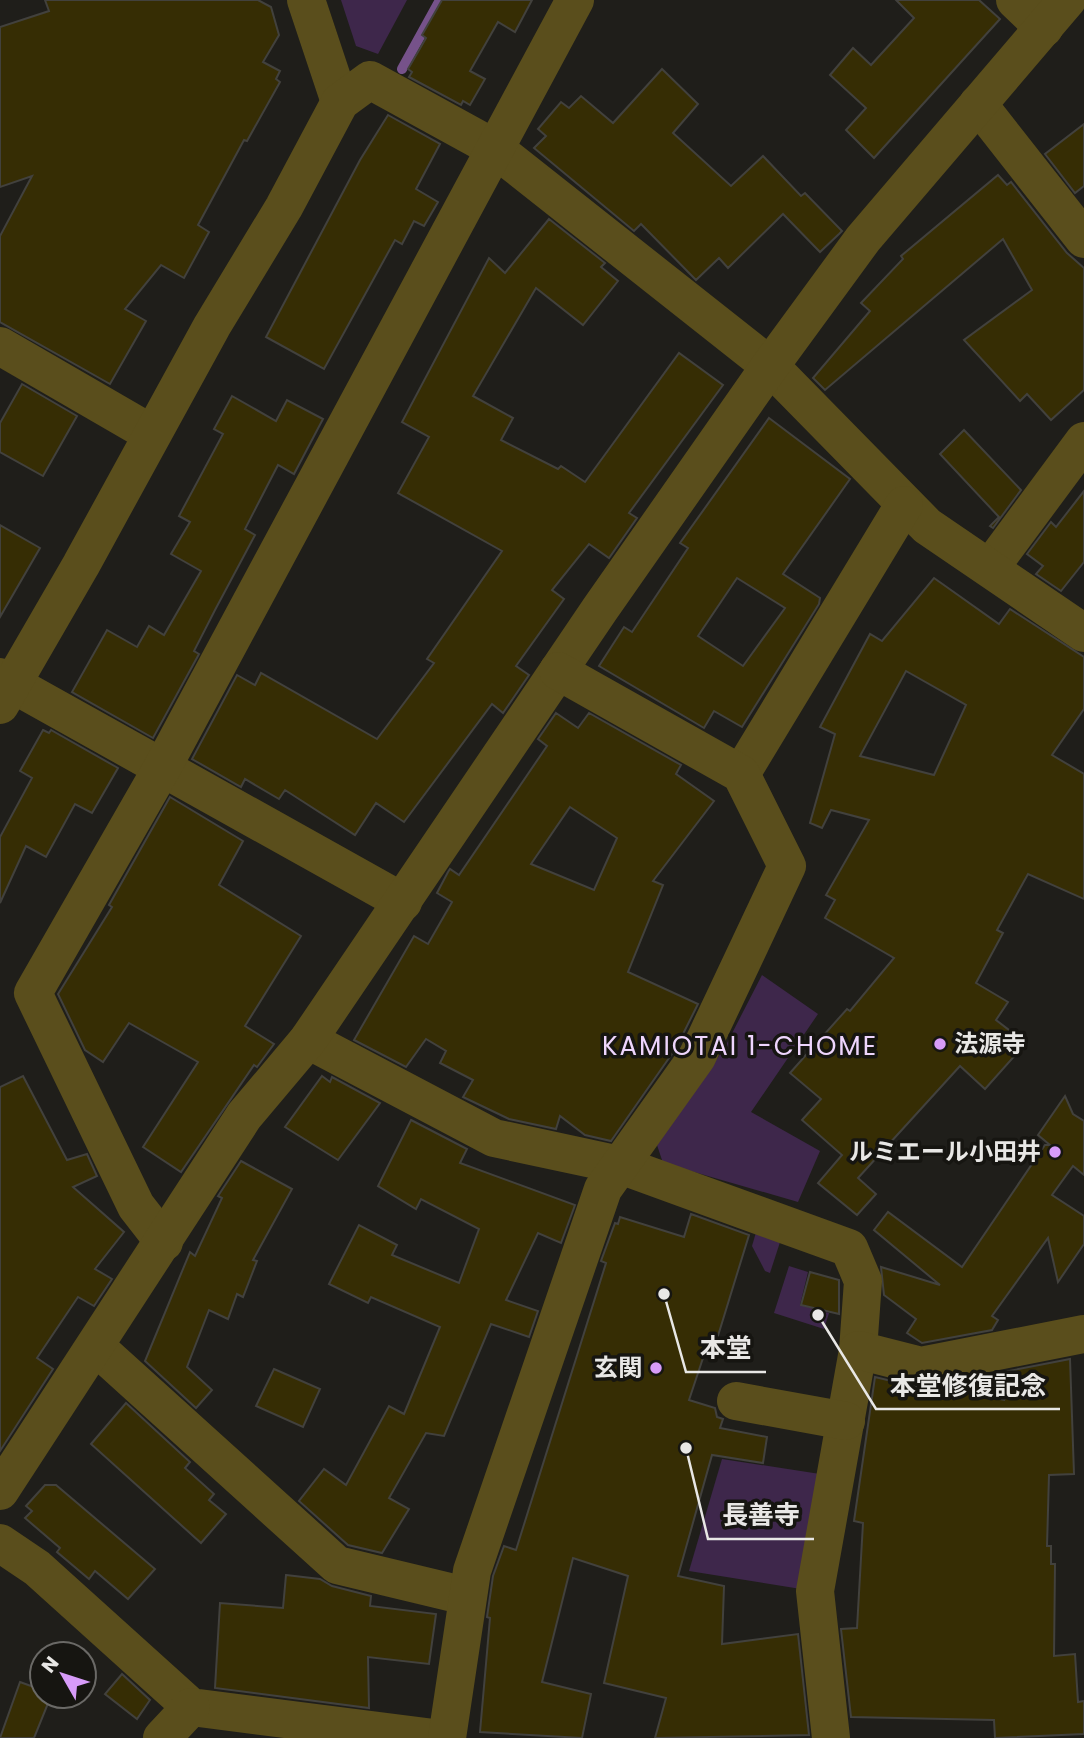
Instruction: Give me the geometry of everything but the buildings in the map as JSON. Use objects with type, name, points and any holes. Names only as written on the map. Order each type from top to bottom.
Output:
[{"type":"street","points":[[306,0],[340,102]]},
{"type":"street","points":[[164,1242],[136,1206],[33,993],[162,768],[575,0]]},
{"type":"street","points":[[0,1491],[244,1116],[309,1040],[558,671],[770,366],[863,239],[1055,14],[1014,0]]},
{"type":"street","points":[[403,902],[162,768],[4,689],[284,207],[340,102],[370,80],[494,148],[770,366],[927,526],[1084,633]]},
{"type":"street","points":[[978,104],[1079,222]]},
{"type":"street","points":[[0,346],[152,434]]},
{"type":"street","points":[[990,568],[1084,441]]},
{"type":"street","points":[[741,774],[904,505]]},
{"type":"street","points":[[447,1738],[466,1596],[472,1571],[603,1189],[697,1057],[787,866],[741,774],[558,671]]},
{"type":"street","points":[[309,1040],[494,1138],[620,1165],[849,1248],[863,1281],[858,1350],[814,1591],[831,1738]]},
{"type":"street","points":[[858,1350],[921,1366],[1084,1334]]},
{"type":"street","points":[[95,1346],[337,1565],[466,1596]]},
{"type":"street","points":[[736,1401],[846,1421]]},
{"type":"street","points":[[0,1543],[37,1569],[191,1707],[434,1738]]},
{"type":"street","points":[[162,1738],[191,1707]]},
{"type":"shaded area","points":[[341,0],[407,0],[378,54],[356,46]]},
{"type":"shaded area","points":[[762,975],[818,1014],[751,1112],[820,1151],[798,1202],[663,1163],[657,1145],[725,1047]]},
{"type":"shaded area","points":[[757,1229],[782,1236],[770,1273],[765,1271],[752,1246]]},
{"type":"shaded area","points":[[789,1266],[808,1272],[800,1305],[829,1313],[824,1329],[774,1313]]},
{"type":"shaded area","points":[[722,1459],[820,1474],[801,1589],[689,1571]]},
{"type":"waterway","points":[[402,69],[440,0]]},
{"type":"place","name":"法源寺","points":[[940,1044]]},
{"type":"place","name":"ルミエール小田井","points":[[1055,1152]]},
{"type":"place","name":"本堂","points":[[664,1294]]},
{"type":"place","name":"本堂修復記念","points":[[818,1315]]},
{"type":"place","name":"玄関","points":[[656,1368]]},
{"type":"place","name":"長善寺","points":[[686,1448]]},
{"type":"district","name":"KAMIOTAI 1-CHOME","points":[[740,1046]]}]
